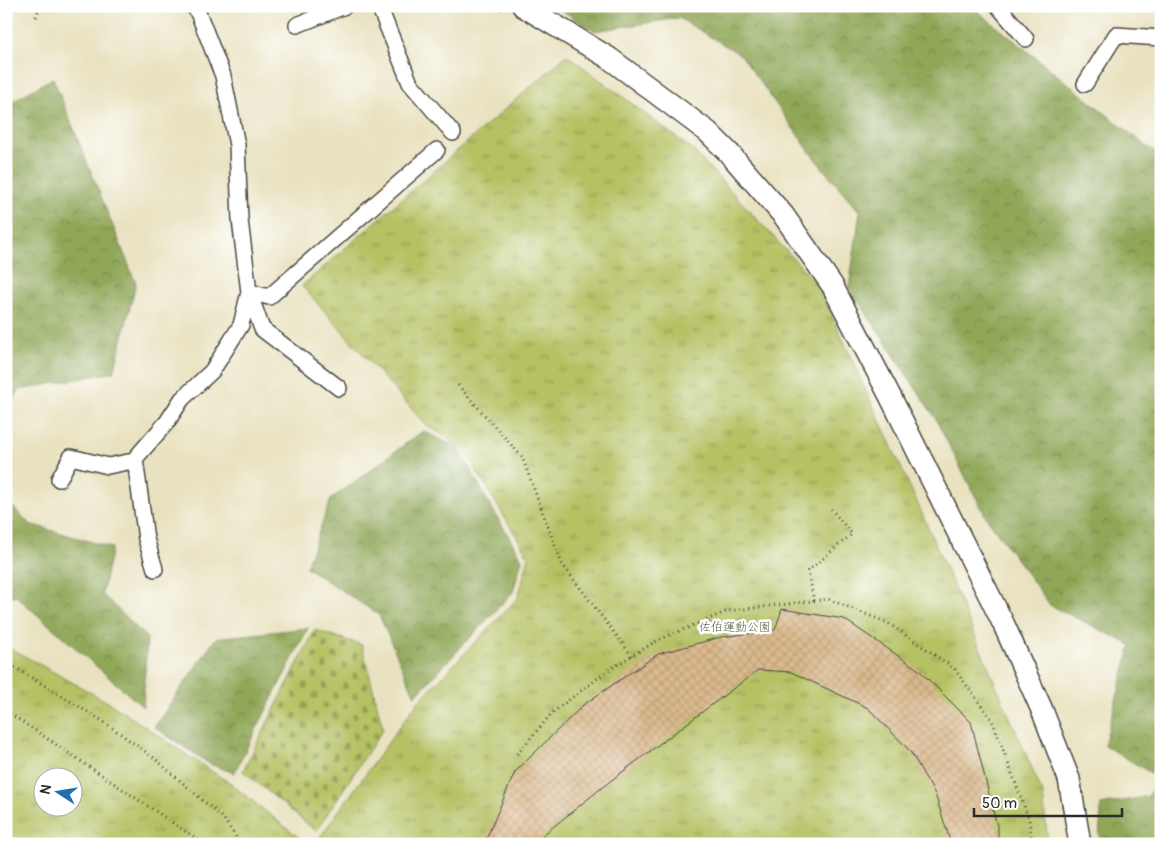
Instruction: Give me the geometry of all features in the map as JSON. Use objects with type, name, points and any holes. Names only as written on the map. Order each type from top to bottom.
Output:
[{"type":"street","points":[[194,6],[223,76],[235,137],[240,220],[249,292],[262,329],[340,388]]},
{"type":"street","points":[[297,25],[344,6]]},
{"type":"street","points":[[379,6],[410,83],[453,133]]},
{"type":"street","points":[[998,6],[1026,38]]},
{"type":"street","points":[[514,9],[610,58],[708,132],[729,152],[784,216],[832,285],[890,396],[1004,625],[1042,710],[1069,779],[1080,844]]},
{"type":"street","points":[[1085,84],[1116,35],[1161,38]]},
{"type":"street","points":[[249,292],[269,297],[437,150]]},
{"type":"street","points":[[59,479],[71,457],[108,466],[134,459],[167,422],[182,399],[212,371],[240,325],[249,292]]},
{"type":"street","points":[[134,459],[146,539],[155,569]]},
{"type":"path","points":[[36,17],[40,6]]},
{"type":"path","points":[[496,6],[514,9]]},
{"type":"path","points":[[458,385],[522,457],[562,564],[632,656]]},
{"type":"path","points":[[814,601],[808,571],[852,534],[831,509]]},
{"type":"path","points":[[517,754],[554,712],[610,669],[658,640],[728,611],[828,599],[888,623],[954,668],[992,720],[1029,819],[1032,844]]},
{"type":"path","points":[[6,662],[101,720],[153,757],[223,818],[241,844]]},
{"type":"path","points":[[6,712],[202,844]]},
{"type":"green space","points":[[555,6],[971,6],[1146,146],[1161,155],[1161,844],[1099,844],[1101,805],[1149,796],[1156,776],[1104,745],[1131,645],[1050,605],[986,517],[934,416],[849,287],[860,212],[815,159],[741,55],[679,18],[595,31]]},
{"type":"green space","name":"佐伯運動公園","points":[[567,55],[692,149],[818,285],[921,511],[1043,794],[1048,844],[315,844],[416,704],[518,598],[529,557],[463,449],[425,424],[302,286]]},
{"type":"green space","points":[[53,78],[136,283],[114,372],[19,390],[6,413],[6,105]]},
{"type":"green space","points":[[423,431],[459,448],[522,559],[513,592],[415,696],[379,615],[306,567],[331,499]]},
{"type":"green space","points":[[6,500],[30,524],[112,548],[102,594],[147,638],[143,707],[16,596],[6,596]]},
{"type":"green space","points":[[308,628],[234,773],[210,764],[154,727],[216,638]]},
{"type":"green space","points":[[315,630],[362,645],[383,729],[316,831],[243,771]]},
{"type":"green space","points":[[6,646],[108,702],[231,784],[307,844],[6,844]]},
{"type":"building","points":[[782,609],[844,619],[919,670],[971,722],[998,830],[998,844],[951,844],[935,794],[910,751],[868,708],[791,672],[758,670],[609,782],[543,835],[541,844],[484,844],[515,772],[583,705],[658,654],[721,637],[775,630]]}]
